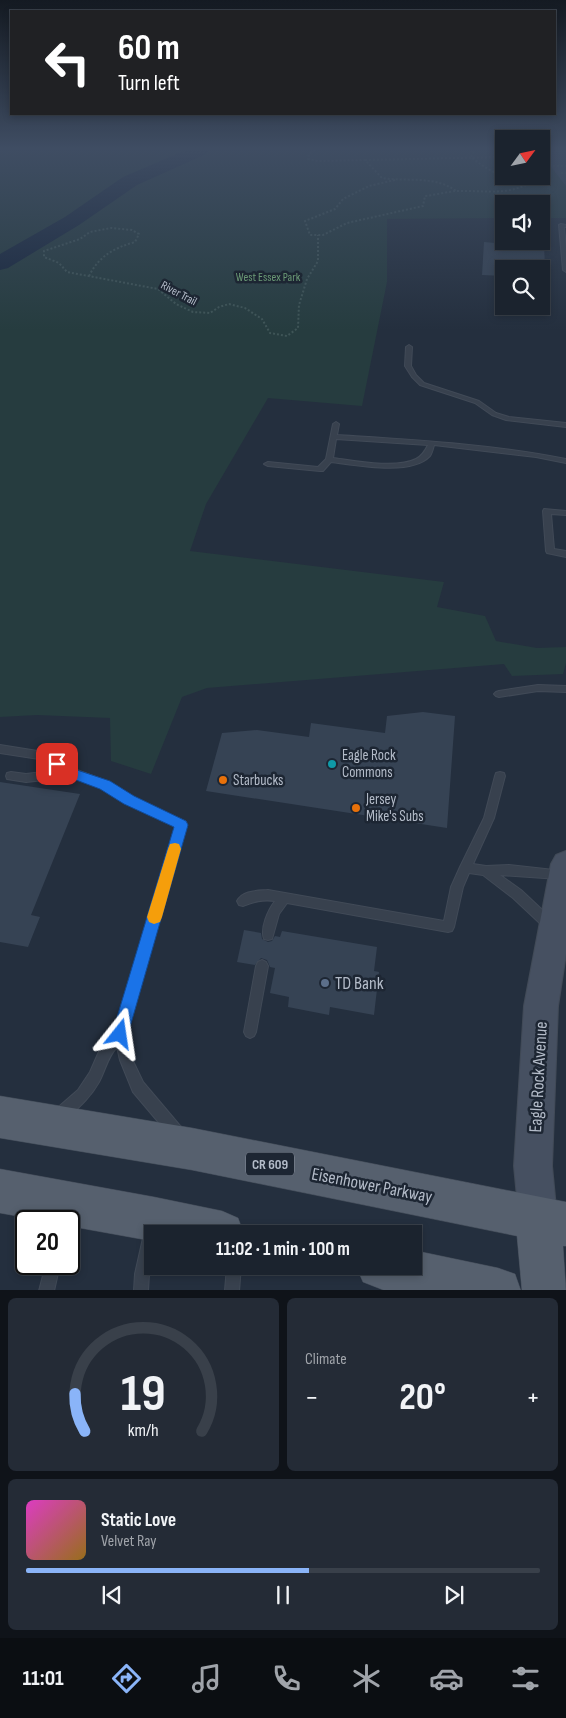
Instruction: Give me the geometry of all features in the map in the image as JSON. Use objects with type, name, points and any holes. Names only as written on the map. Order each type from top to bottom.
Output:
[{"type":"main road","name":"Eagle Rock Avenue","points":[[545,1290],[552,1221],[533,1166],[541,1006],[565,870]]},
{"type":"main road","name":"Eisenhower Parkway","points":[[0,1118],[192,1149],[552,1221]]},
{"type":"main road","points":[[0,1191],[62,1210]]},
{"type":"main road","points":[[80,1213],[154,1219],[181,1225]]},
{"type":"main road","points":[[403,1275],[498,1290]]},
{"type":"lane","points":[[566,226],[561,226],[566,270]]},
{"type":"lane","points":[[409,347],[408,366],[422,384],[477,402],[494,414],[508,419],[566,425]]},
{"type":"lane","points":[[268,464],[320,469],[329,460],[336,424]]},
{"type":"lane","points":[[335,437],[432,444],[536,455],[566,461]]},
{"type":"lane","points":[[329,460],[404,466],[423,460],[432,451],[432,444]]},
{"type":"lane","points":[[566,513],[548,511],[550,551],[566,554]]},
{"type":"lane","points":[[499,694],[538,688],[566,689]]},
{"type":"lane","points":[[0,749],[41,754],[73,773],[105,785],[129,800],[182,825],[120,1034],[105,1051],[96,1076],[83,1095],[48,1125]]},
{"type":"lane","points":[[11,776],[26,778],[73,773]]},
{"type":"lane","points":[[243,901],[252,896],[268,895],[448,927],[457,887],[489,818],[500,776]]},
{"type":"lane","points":[[465,867],[486,871],[565,870]]},
{"type":"lane","points":[[486,871],[517,894],[555,929]]},
{"type":"lane","points":[[268,935],[273,912],[277,905],[285,898]]},
{"type":"lane","points":[[250,1032],[262,966]]},
{"type":"lane","points":[[120,1034],[126,1060],[138,1088],[192,1149]]},
{"type":"lane","points":[[141,1290],[142,1274],[154,1219]]},
{"type":"lane","points":[[46,1290],[51,1275]]},
{"type":"lane","points":[[232,1290],[233,1275]]},
{"type":"path","points":[[332,210],[306,221],[310,235],[324,235],[347,223],[408,210]]},
{"type":"path","name":"River Trail","points":[[89,276],[95,264],[114,248],[135,242],[139,234],[132,230],[111,228],[90,232],[80,239],[44,251],[44,257],[59,263],[67,272],[116,283],[158,289],[176,304],[193,312],[210,313],[218,307],[229,304],[246,308],[262,319],[270,333],[287,336],[298,328],[299,305],[307,279],[318,261],[318,235]]},
{"type":"green space","name":"West Essex Park","points":[[0,210],[495,210],[495,218],[387,219],[387,282],[362,406],[268,398],[206,504],[190,551],[444,582],[437,607],[485,616],[496,641],[537,648],[566,647],[566,663],[563,674],[512,676],[504,664],[207,688],[182,697],[151,774],[111,761],[110,718],[37,715],[0,717]]},
{"type":"green space","points":[[550,210],[566,210],[566,218],[550,218]]},
{"type":"building","points":[[484,242],[495,243],[495,250],[544,250],[545,260],[495,260],[495,276],[482,275]]},
{"type":"building","name":"Eagle Rock Commons","points":[[423,712],[455,716],[447,828],[206,791],[222,733],[257,730],[309,737],[311,723],[385,733],[387,716]]},
{"type":"building","points":[[0,782],[80,794],[31,915],[40,917],[28,947],[0,942]]},
{"type":"building","name":"TD Bank","points":[[244,930],[261,933],[262,939],[268,942],[272,941],[275,936],[280,937],[282,931],[377,947],[374,971],[379,972],[374,1015],[330,1007],[329,1015],[288,1007],[289,997],[270,993],[275,968],[270,967],[267,960],[261,958],[255,965],[237,962]]},
{"type":"waterway","points":[[0,263],[88,210]]},
{"type":"slow traffic","points":[[154,917],[175,849]]},
{"type":"place","name":"Eagle Rock Commons","points":[[332,764]]},
{"type":"place","name":"Starbucks","points":[[223,780]]},
{"type":"place","name":"Jersey Mike's Subs","points":[[356,808]]},
{"type":"place","name":"TD Bank","points":[[325,983]]},
{"type":"route","points":[[57,764],[73,773],[105,785],[129,800],[182,825],[120,1034]]}]
